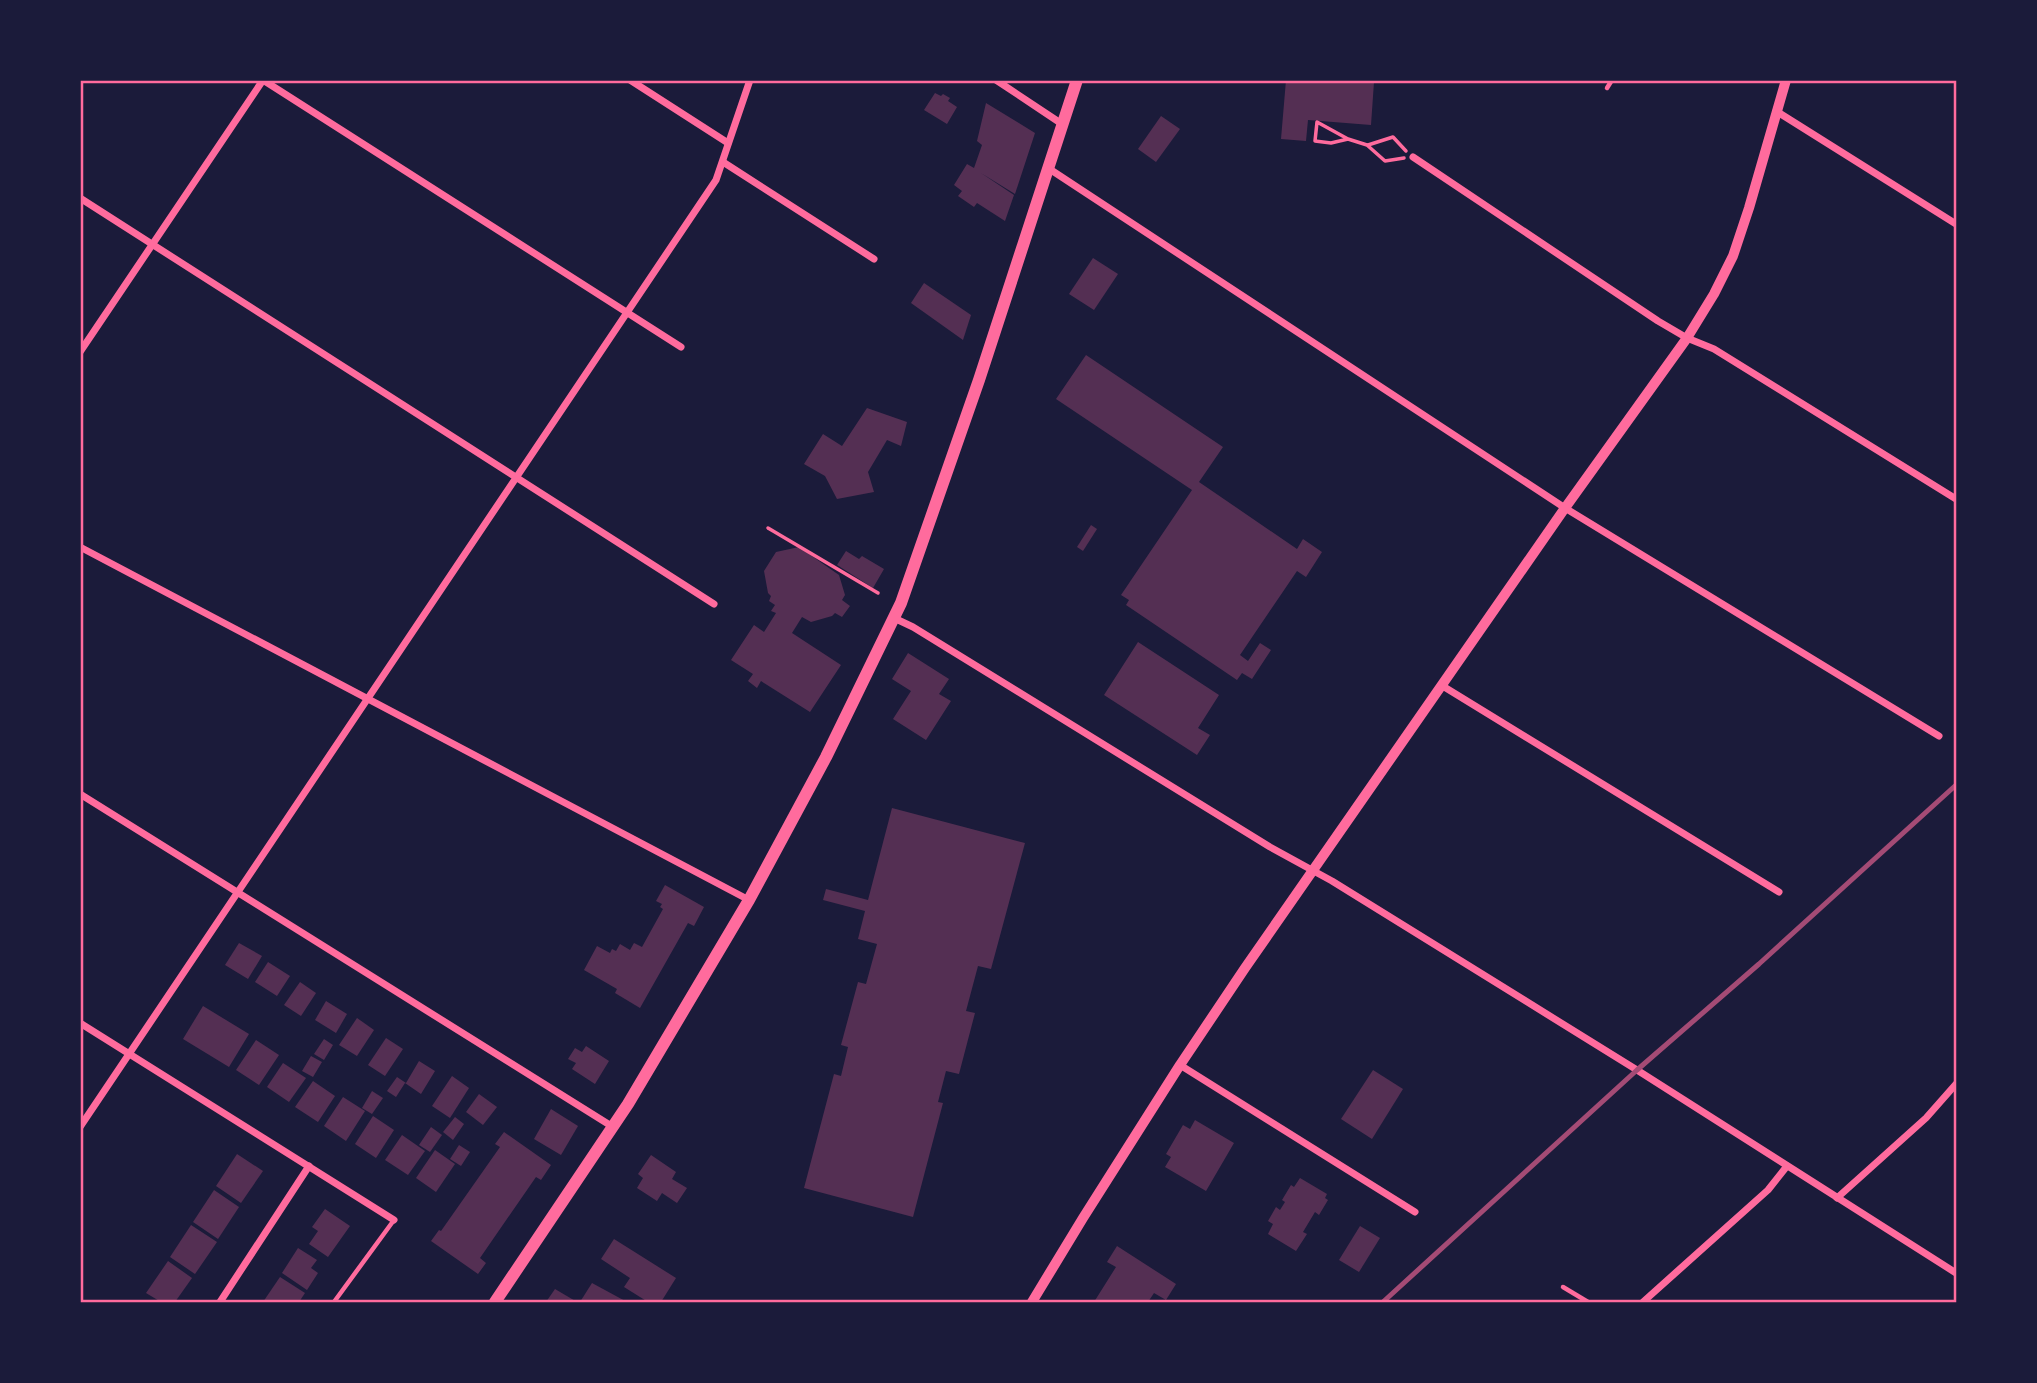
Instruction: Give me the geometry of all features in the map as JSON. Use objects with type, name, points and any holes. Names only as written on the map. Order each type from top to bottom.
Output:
[{"type":"main road","points":[[495,1303],[613,1126],[750,900],[826,758],[894,618],[979,380],[1077,80]]},
{"type":"street","points":[[80,352],[263,80],[681,347]]},
{"type":"street","points":[[630,80],[728,144]]},
{"type":"street","points":[[80,1127],[716,180],[750,80]]},
{"type":"street","points":[[996,80],[1062,124]]},
{"type":"street","points":[[1032,1303],[1180,1065],[1313,869],[1687,338],[1733,256],[1786,80]]},
{"type":"street","points":[[1776,111],[1956,224]]},
{"type":"street","points":[[1413,157],[1658,321],[1687,338],[1714,349],[1956,499]]},
{"type":"street","points":[[723,162],[874,259]]},
{"type":"street","points":[[1048,168],[1565,508],[1939,736]]},
{"type":"street","points":[[80,198],[714,604]]},
{"type":"street","points":[[80,547],[750,900]]},
{"type":"street","points":[[894,618],[1016,689],[1270,847],[1313,869],[1956,1273]]},
{"type":"street","points":[[1441,685],[1779,891]]},
{"type":"street","points":[[80,794],[613,1126]]},
{"type":"street","points":[[80,1023],[394,1220]]},
{"type":"street","points":[[1180,1065],[1415,1212]]},
{"type":"street","points":[[1837,1198],[1926,1118],[1956,1084]]},
{"type":"street","points":[[220,1303],[309,1166]]},
{"type":"street","points":[[1643,1303],[1768,1190],[1787,1166]]},
{"type":"lane","points":[[1607,88],[1612,80]]},
{"type":"lane","points":[[334,1303],[394,1220]]},
{"type":"lane","points":[[1563,1287],[1588,1303]]},
{"type":"path","points":[[1348,139],[1331,143],[1315,141],[1317,122],[1348,139],[1367,145],[1385,161],[1413,157]]},
{"type":"path","points":[[1367,145],[1393,137],[1413,157]]},
{"type":"path","points":[[768,528],[878,593]]},
{"type":"building","points":[[1286,80],[1374,82],[1371,125],[1308,120],[1306,141],[1281,139]]},
{"type":"building","points":[[935,93],[950,98],[948,101],[957,107],[947,124],[924,110]]},
{"type":"building","points":[[986,103],[1035,133],[1015,194],[981,173],[1014,195],[1005,221],[977,203],[974,207],[958,196],[962,191],[954,185],[967,164],[974,168],[982,145],[977,141]]},
{"type":"building","points":[[1161,116],[1180,129],[1156,162],[1138,149]]},
{"type":"building","points":[[1093,258],[1118,274],[1094,310],[1069,294]]},
{"type":"building","points":[[924,283],[971,315],[963,340],[911,303]]},
{"type":"building","points":[[1086,355],[1223,447],[1199,482],[1297,549],[1303,539],[1322,552],[1306,577],[1297,571],[1240,655],[1248,661],[1260,643],[1271,650],[1252,679],[1242,673],[1237,680],[1126,605],[1129,600],[1121,595],[1192,490],[1056,399]]},
{"type":"building","points":[[867,408],[907,422],[901,446],[887,440],[868,472],[874,492],[837,499],[825,476],[804,464],[823,434],[842,446]]},
{"type":"building","points":[[1091,525],[1097,529],[1083,551],[1077,547]]},
{"type":"building","points":[[799,547],[839,575],[845,595],[842,600],[850,606],[842,617],[835,613],[811,622],[802,617],[792,633],[841,665],[810,712],[761,681],[757,688],[748,681],[753,674],[731,660],[754,625],[764,632],[776,613],[771,611],[775,605],[769,601],[771,596],[764,571],[776,552]]},
{"type":"building","points":[[846,551],[859,559],[862,556],[884,569],[873,588],[837,565]]},
{"type":"building","points":[[1138,642],[1219,695],[1198,728],[1210,735],[1197,755],[1104,695]]},
{"type":"building","points":[[908,653],[949,679],[939,694],[951,701],[926,740],[893,719],[911,691],[892,679]]},
{"type":"building","points":[[892,808],[1025,843],[991,969],[978,966],[966,1011],[975,1013],[959,1074],[946,1071],[938,1102],[943,1103],[913,1217],[804,1188],[834,1074],[841,1076],[848,1047],[841,1045],[858,982],[866,984],[877,944],[858,939],[865,911],[823,900],[826,889],[868,900]]},
{"type":"building","points":[[665,885],[704,907],[694,926],[688,923],[640,1008],[615,993],[617,989],[584,970],[597,946],[610,953],[612,949],[616,951],[620,944],[630,950],[634,943],[642,947],[663,909],[660,907],[662,904],[656,901]]},
{"type":"building","points":[[239,943],[262,956],[248,979],[225,965]]},
{"type":"building","points":[[268,962],[290,976],[277,996],[255,982]]},
{"type":"building","points":[[300,982],[316,993],[301,1016],[284,1005]]},
{"type":"building","points":[[326,1001],[347,1014],[336,1033],[315,1020]]},
{"type":"building","points":[[203,1006],[249,1034],[229,1067],[183,1039]]},
{"type":"building","points":[[357,1018],[374,1030],[357,1056],[339,1045]]},
{"type":"building","points":[[386,1038],[403,1049],[385,1076],[368,1065]]},
{"type":"building","points":[[324,1039],[333,1045],[324,1060],[314,1054]]},
{"type":"building","points":[[256,1040],[279,1055],[259,1085],[236,1070]]},
{"type":"building","points":[[586,1046],[609,1061],[595,1084],[572,1069],[576,1063],[568,1059],[575,1048],[582,1052]]},
{"type":"building","points":[[311,1056],[322,1062],[313,1077],[302,1071]]},
{"type":"building","points":[[419,1061],[435,1071],[421,1094],[405,1083],[396,1097],[387,1091],[397,1077],[406,1083]]},
{"type":"building","points":[[283,1063],[306,1078],[289,1102],[267,1087]]},
{"type":"building","points":[[1373,1070],[1403,1089],[1372,1139],[1341,1119]]},
{"type":"building","points":[[452,1076],[469,1088],[450,1118],[432,1106]]},
{"type":"building","points":[[313,1081],[335,1096],[318,1122],[295,1107]]},
{"type":"building","points":[[372,1091],[383,1098],[372,1114],[362,1108]]},
{"type":"building","points":[[479,1094],[497,1107],[483,1125],[466,1112]]},
{"type":"building","points":[[343,1097],[365,1111],[346,1141],[324,1126]]},
{"type":"building","points":[[551,1109],[578,1126],[561,1155],[534,1139]]},
{"type":"building","points":[[373,1116],[394,1130],[376,1158],[355,1144]]},
{"type":"building","points":[[455,1117],[464,1124],[453,1140],[443,1132]]},
{"type":"building","points":[[1195,1120],[1234,1143],[1206,1191],[1165,1167],[1171,1157],[1166,1154],[1183,1125],[1190,1129]]},
{"type":"building","points":[[431,1127],[442,1135],[430,1152],[419,1145]]},
{"type":"building","points":[[504,1132],[551,1165],[541,1180],[536,1177],[480,1258],[486,1263],[478,1274],[431,1241],[439,1230],[441,1231],[500,1147],[495,1144]]},
{"type":"building","points":[[402,1135],[425,1151],[408,1175],[385,1160]]},
{"type":"building","points":[[459,1145],[470,1152],[461,1166],[450,1159]]},
{"type":"building","points":[[435,1150],[455,1164],[436,1192],[416,1178]]},
{"type":"building","points":[[237,1154],[263,1171],[241,1203],[216,1186]]},
{"type":"building","points":[[651,1155],[676,1172],[672,1179],[687,1188],[677,1203],[662,1193],[657,1201],[637,1188],[643,1178],[638,1174]]},
{"type":"building","points":[[1300,1178],[1327,1194],[1325,1198],[1328,1200],[1319,1215],[1315,1212],[1303,1232],[1307,1234],[1296,1251],[1268,1234],[1273,1224],[1268,1221],[1276,1207],[1280,1210],[1285,1202],[1282,1200],[1291,1185],[1294,1187]]},
{"type":"building","points":[[214,1190],[239,1207],[218,1239],[193,1222]]},
{"type":"building","points":[[325,1209],[350,1226],[328,1257],[309,1244],[318,1231],[312,1227]]},
{"type":"building","points":[[191,1225],[217,1242],[195,1274],[170,1257]]},
{"type":"building","points":[[1360,1226],[1380,1238],[1359,1272],[1339,1260]]},
{"type":"building","points":[[614,1239],[676,1278],[661,1302],[648,1302],[624,1287],[630,1278],[601,1259]]},
{"type":"building","points":[[1117,1246],[1176,1284],[1166,1300],[1154,1293],[1148,1302],[1094,1302],[1116,1267],[1107,1262]]},
{"type":"building","points":[[298,1248],[317,1260],[311,1268],[318,1273],[307,1290],[282,1273]]},
{"type":"building","points":[[168,1261],[192,1278],[175,1302],[161,1302],[146,1293]]},
{"type":"building","points":[[280,1277],[305,1293],[299,1302],[263,1302]]},
{"type":"building","points":[[592,1283],[627,1302],[580,1302]]},
{"type":"building","points":[[555,1289],[577,1302],[546,1302]]},
{"type":"railway","points":[[1383,1302],[1956,785]]}]
